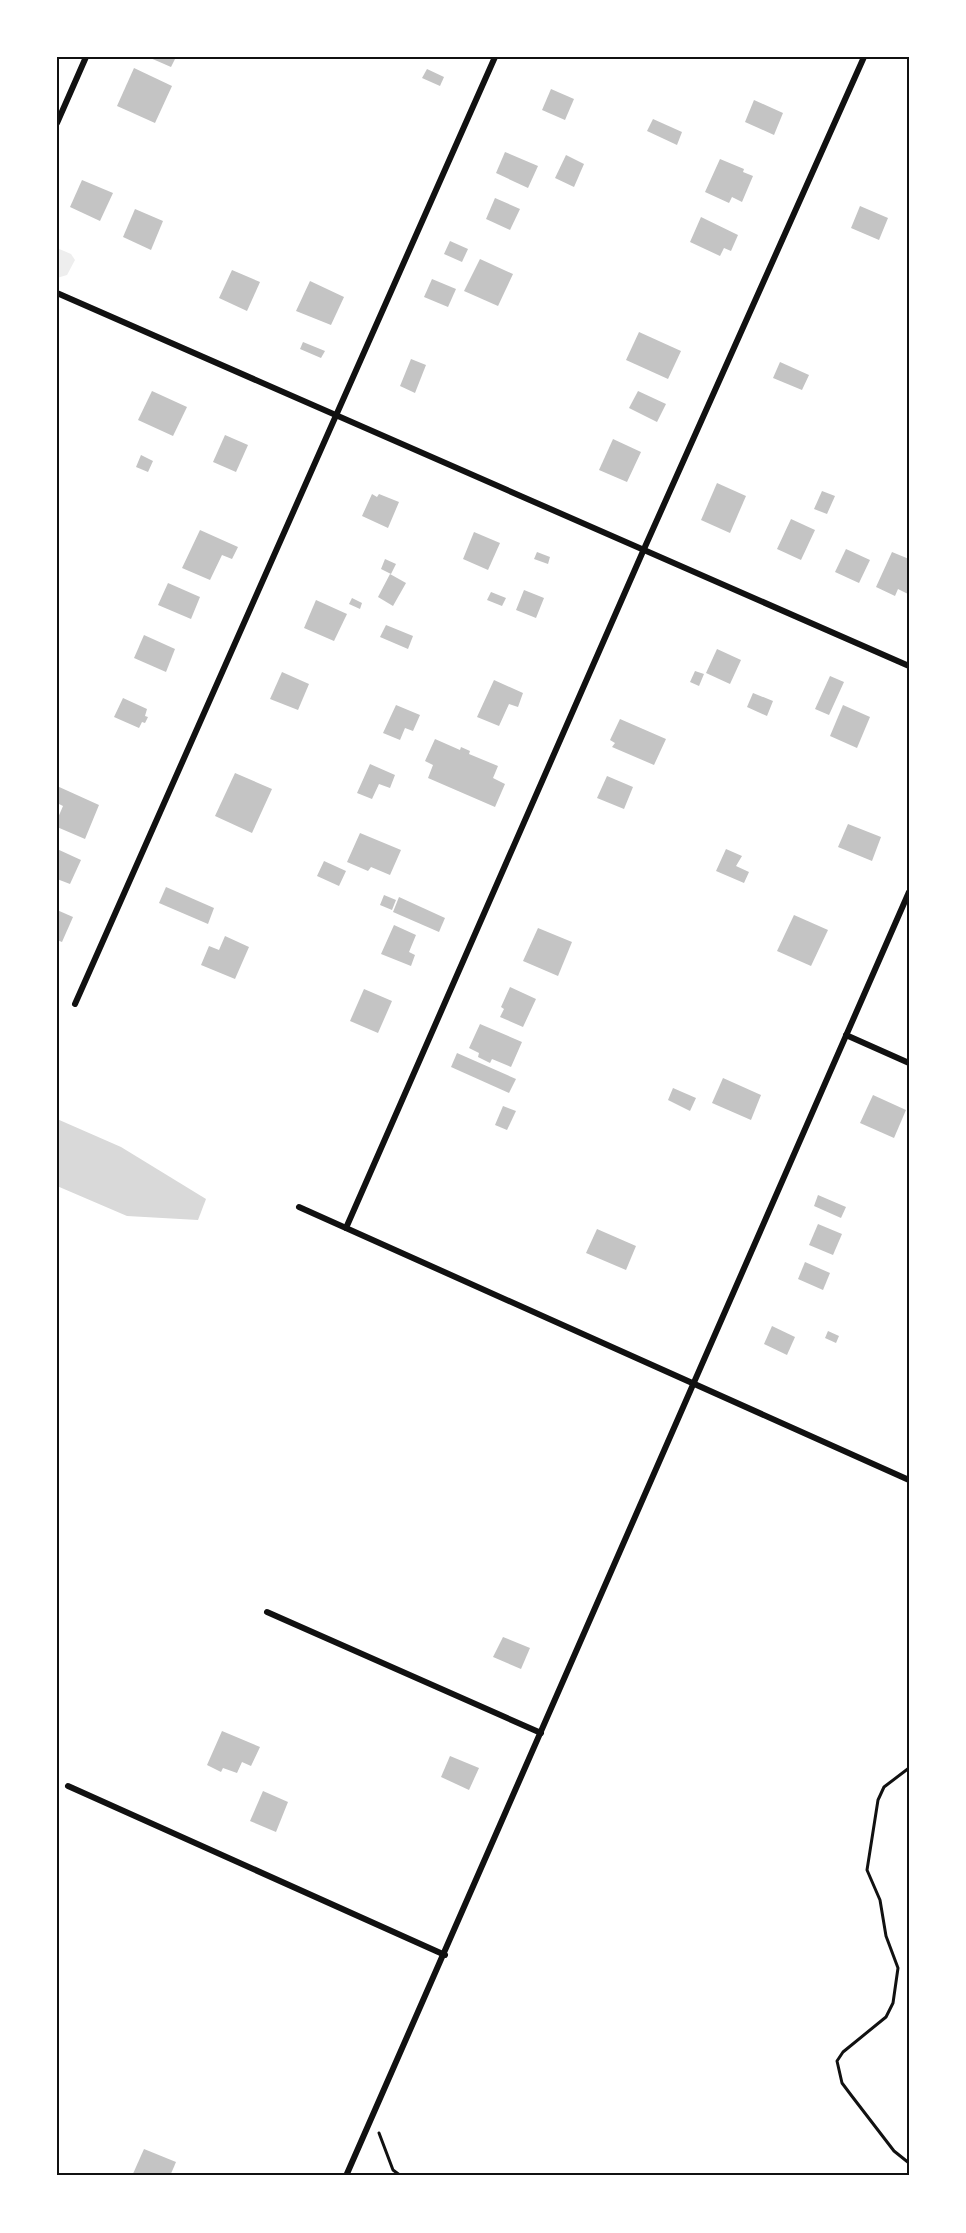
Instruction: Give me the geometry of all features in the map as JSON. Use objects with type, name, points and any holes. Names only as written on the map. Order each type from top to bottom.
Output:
[{"type":"street","points":[[57,123],[86,57]]},
{"type":"street","points":[[75,1004],[495,57]]},
{"type":"street","points":[[346,1228],[644,549],[864,57]]},
{"type":"street","points":[[57,292],[335,417],[644,549],[909,666]]},
{"type":"street","points":[[346,2176],[909,892]]},
{"type":"street","points":[[846,1035],[909,1063]]},
{"type":"street","points":[[299,1207],[909,1480]]},
{"type":"street","points":[[267,1612],[541,1733]]},
{"type":"street","points":[[68,1786],[444,1955]]},
{"type":"path","points":[[909,1768],[884,1786],[879,1800],[867,1870],[880,1900],[886,1935],[898,1968],[893,2003],[886,2017],[843,2052],[837,2061],[842,2083],[851,2096],[894,2151],[909,2163]]},
{"type":"path","points":[[375,2110],[380,2138],[393,2170],[400,2176]]},
{"type":"shaded area","points":[[57,248],[71,254],[75,260],[67,275],[57,278]]},
{"type":"shaded area","points":[[57,1119],[121,1147],[206,1199],[198,1220],[127,1216],[57,1186]]},
{"type":"building","points":[[148,57],[176,57],[171,67]]},
{"type":"building","points":[[134,68],[172,86],[155,123],[117,106]]},
{"type":"building","points":[[427,69],[444,77],[440,86],[422,78]]},
{"type":"building","points":[[551,89],[574,99],[565,120],[542,110]]},
{"type":"building","points":[[754,100],[783,113],[774,135],[745,122]]},
{"type":"building","points":[[653,119],[682,132],[677,145],[647,131]]},
{"type":"building","points":[[505,152],[538,166],[528,188],[496,173]]},
{"type":"building","points":[[566,155],[584,164],[574,187],[555,178]]},
{"type":"building","points":[[720,159],[744,169],[743,172],[753,176],[742,202],[732,197],[729,203],[705,192]]},
{"type":"building","points":[[82,180],[113,193],[100,221],[70,207]]},
{"type":"building","points":[[495,198],[520,209],[510,230],[486,219]]},
{"type":"building","points":[[860,206],[888,218],[879,240],[851,228]]},
{"type":"building","points":[[135,209],[163,221],[151,250],[123,237]]},
{"type":"building","points":[[701,217],[738,235],[731,251],[724,248],[720,256],[690,242]]},
{"type":"building","points":[[450,241],[468,249],[462,262],[444,254]]},
{"type":"building","points":[[480,259],[513,274],[498,306],[464,291]]},
{"type":"building","points":[[232,270],[260,282],[247,311],[219,298]]},
{"type":"building","points":[[432,279],[456,289],[448,307],[424,297]]},
{"type":"building","points":[[310,281],[344,297],[331,325],[296,311]]},
{"type":"building","points":[[639,332],[681,351],[668,379],[626,360]]},
{"type":"building","points":[[303,342],[325,351],[321,358],[300,349]]},
{"type":"building","points":[[411,359],[426,365],[415,393],[400,386]]},
{"type":"building","points":[[780,362],[809,375],[802,390],[773,378]]},
{"type":"building","points":[[152,391],[187,407],[173,436],[138,420]]},
{"type":"building","points":[[638,391],[666,404],[657,422],[629,408]]},
{"type":"building","points":[[225,435],[248,445],[236,472],[213,462]]},
{"type":"building","points":[[613,439],[641,452],[627,482],[599,470]]},
{"type":"building","points":[[141,455],[153,461],[148,472],[136,467]]},
{"type":"building","points":[[717,483],[746,496],[730,533],[701,520]]},
{"type":"building","points":[[822,491],[835,496],[827,514],[814,509]]},
{"type":"building","points":[[372,494],[377,497],[379,494],[399,502],[388,528],[362,516]]},
{"type":"building","points":[[791,519],[815,530],[801,560],[777,549]]},
{"type":"building","points":[[200,530],[238,547],[232,559],[222,555],[210,580],[182,568]]},
{"type":"building","points":[[474,532],[500,543],[488,570],[463,559]]},
{"type":"building","points":[[846,549],[870,560],[859,583],[835,572]]},
{"type":"building","points":[[537,552],[550,557],[548,564],[534,559]]},
{"type":"building","points":[[892,552],[909,559],[908,594],[898,589],[895,596],[876,587]]},
{"type":"building","points":[[385,559],[396,564],[391,574],[381,569]]},
{"type":"building","points":[[390,574],[406,583],[393,606],[378,597]]},
{"type":"building","points":[[168,583],[200,597],[191,619],[158,605]]},
{"type":"building","points":[[524,590],[544,598],[536,618],[516,610]]},
{"type":"building","points":[[491,592],[506,598],[502,606],[487,600]]},
{"type":"building","points":[[352,598],[362,603],[360,609],[349,604]]},
{"type":"building","points":[[316,600],[347,614],[334,641],[304,628]]},
{"type":"building","points":[[386,625],[413,636],[408,649],[380,637]]},
{"type":"building","points":[[144,635],[175,649],[166,672],[134,658]]},
{"type":"building","points":[[717,649],[741,660],[730,684],[706,673]]},
{"type":"building","points":[[695,671],[704,674],[699,686],[690,682]]},
{"type":"building","points":[[282,672],[309,684],[298,710],[270,699]]},
{"type":"building","points":[[830,676],[844,682],[829,715],[815,709]]},
{"type":"building","points":[[494,680],[523,693],[518,707],[509,704],[499,726],[477,717]]},
{"type":"building","points":[[753,693],[773,701],[767,716],[747,707]]},
{"type":"building","points":[[123,698],[147,709],[145,716],[148,717],[139,728],[114,717]]},
{"type":"building","points":[[396,705],[420,715],[413,731],[405,728],[400,740],[383,733]]},
{"type":"building","points":[[843,705],[870,717],[857,748],[830,736]]},
{"type":"building","points":[[620,719],[666,739],[654,765],[612,747],[615,743],[610,740]]},
{"type":"building","points":[[435,739],[460,750],[461,747],[470,751],[469,754],[498,766],[493,778],[505,784],[495,807],[428,778],[433,765],[425,761]]},
{"type":"building","points":[[370,764],[395,775],[390,788],[379,784],[372,799],[357,793]]},
{"type":"building","points":[[235,773],[272,789],[252,833],[215,816]]},
{"type":"building","points":[[607,776],[633,787],[624,809],[597,798]]},
{"type":"building","points":[[57,786],[99,805],[85,839],[57,827],[57,820],[63,806],[57,803]]},
{"type":"building","points":[[848,824],[881,837],[872,861],[838,847]]},
{"type":"building","points":[[360,833],[401,850],[390,875],[371,867],[368,871],[347,862]]},
{"type":"building","points":[[57,849],[81,860],[70,884],[57,879]]},
{"type":"building","points":[[726,849],[742,856],[736,866],[749,872],[744,883],[716,871]]},
{"type":"building","points":[[324,861],[346,871],[339,886],[317,876]]},
{"type":"building","points":[[166,887],[214,908],[208,924],[159,903]]},
{"type":"building","points":[[384,895],[396,900],[392,910],[380,905]]},
{"type":"building","points":[[399,897],[445,918],[439,932],[393,912]]},
{"type":"building","points":[[57,910],[73,917],[62,942],[57,940]]},
{"type":"building","points":[[794,915],[828,930],[811,966],[777,951]]},
{"type":"building","points":[[394,925],[416,935],[409,952],[415,955],[411,966],[381,954]]},
{"type":"building","points":[[538,928],[572,942],[558,976],[523,961]]},
{"type":"building","points":[[225,936],[249,947],[235,979],[201,965],[209,946],[219,950]]},
{"type":"building","points":[[510,987],[536,999],[523,1027],[500,1017],[504,1009],[501,1007]]},
{"type":"building","points":[[364,989],[392,1001],[378,1033],[350,1021]]},
{"type":"building","points":[[480,1024],[522,1042],[511,1067],[492,1059],[490,1063],[478,1057],[479,1053],[469,1048]]},
{"type":"building","points":[[457,1053],[516,1079],[509,1093],[451,1067]]},
{"type":"building","points":[[723,1078],[761,1095],[751,1120],[712,1103]]},
{"type":"building","points":[[673,1088],[696,1098],[690,1111],[668,1100]]},
{"type":"building","points":[[873,1095],[906,1110],[894,1138],[860,1123]]},
{"type":"building","points":[[503,1106],[516,1111],[507,1130],[495,1125]]},
{"type":"building","points":[[818,1195],[846,1207],[841,1218],[814,1206]]},
{"type":"building","points":[[818,1224],[842,1234],[833,1255],[809,1245]]},
{"type":"building","points":[[597,1229],[636,1246],[626,1270],[586,1253]]},
{"type":"building","points":[[805,1262],[830,1273],[823,1290],[798,1279]]},
{"type":"building","points":[[772,1326],[795,1337],[787,1355],[764,1344]]},
{"type":"building","points":[[828,1331],[839,1336],[836,1343],[825,1338]]},
{"type":"building","points":[[503,1637],[530,1648],[521,1669],[493,1657]]},
{"type":"building","points":[[222,1731],[260,1747],[251,1766],[242,1762],[237,1773],[223,1768],[221,1772],[207,1765]]},
{"type":"building","points":[[450,1756],[479,1768],[469,1790],[441,1777]]},
{"type":"building","points":[[263,1791],[288,1802],[276,1832],[250,1821]]},
{"type":"building","points":[[144,2149],[176,2162],[170,2176],[132,2176]]}]
